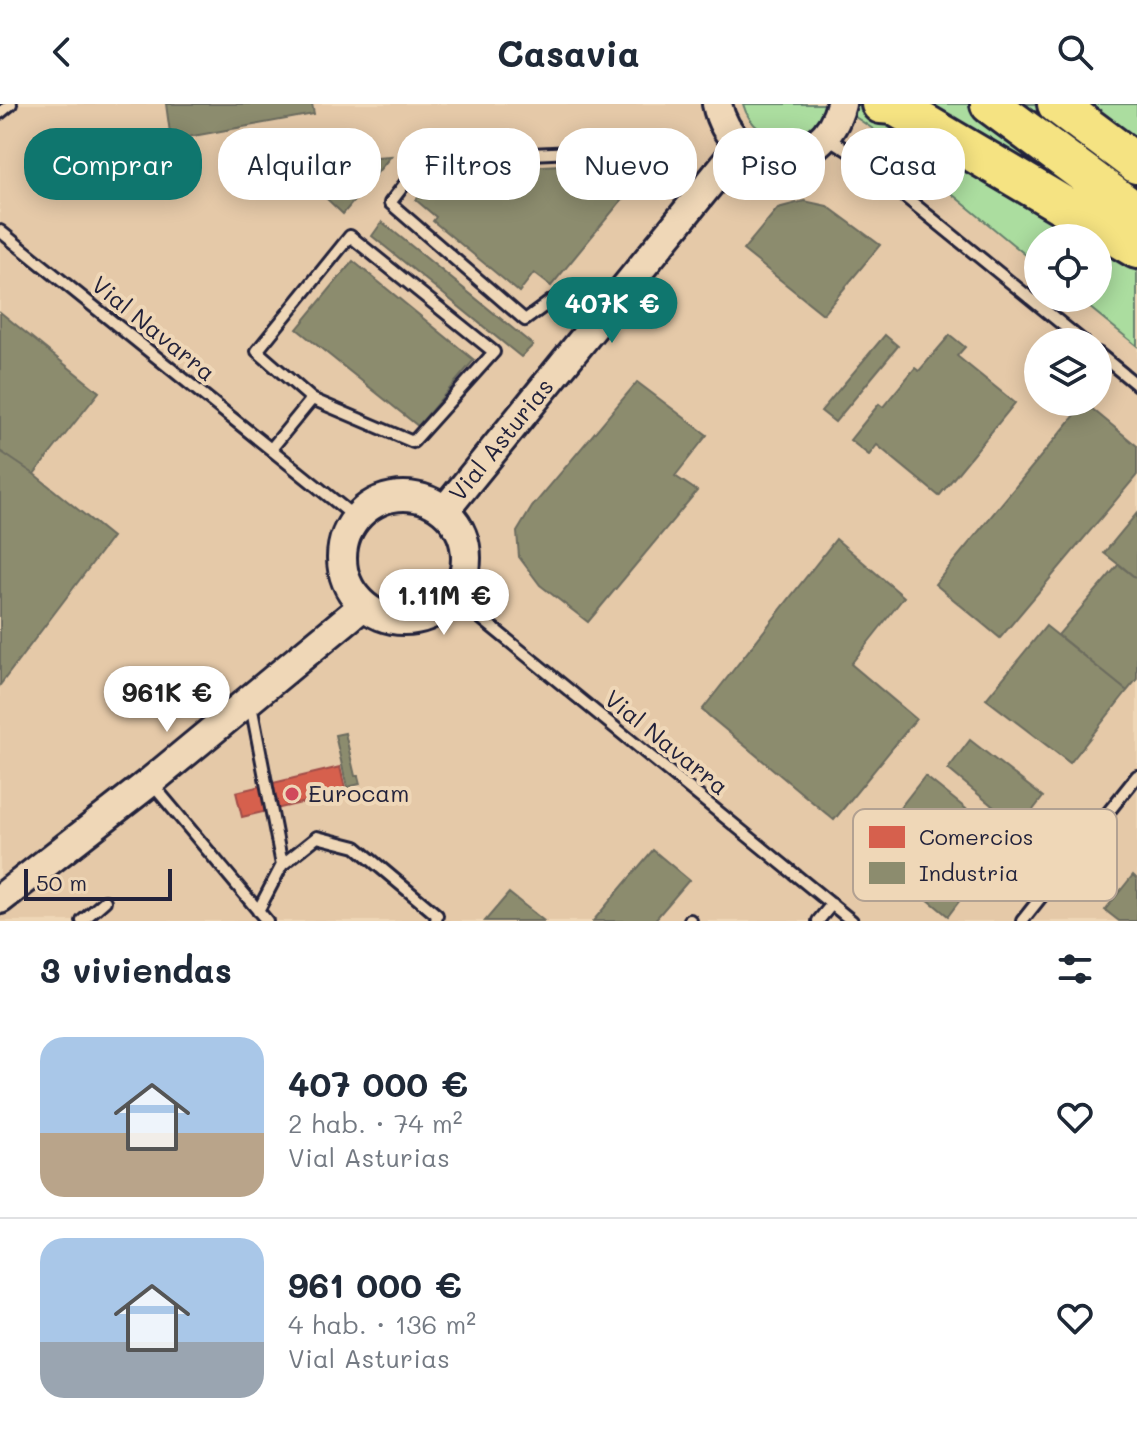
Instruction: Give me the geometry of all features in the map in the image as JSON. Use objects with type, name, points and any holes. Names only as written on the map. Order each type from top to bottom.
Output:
[{"type":"highway","points":[[881,104],[893,105],[1137,249]]},
{"type":"highway","points":[[990,104],[1137,213]]},
{"type":"highway","points":[[1057,104],[1137,164]]},
{"type":"street","points":[[717,104],[726,128]]},
{"type":"street","points":[[826,137],[838,119],[841,104]]},
{"type":"street","name":"Vial Asturias","points":[[445,510],[713,178]]},
{"type":"street","points":[[399,496],[423,499],[445,510],[460,530],[466,553],[463,577],[452,599],[433,614],[409,621],[385,618],[363,606],[348,587],[341,563],[344,539],[356,518],[375,503],[399,496]]},
{"type":"street","points":[[0,899],[150,782],[363,606]]},
{"type":"lane","points":[[0,113],[11,104]]},
{"type":"lane","points":[[826,137],[850,152],[1067,328]]},
{"type":"lane","points":[[593,328],[555,298],[525,320],[390,203],[424,159],[636,149],[700,194]]},
{"type":"lane","name":"Vial Navarra","points":[[0,231],[356,518]]},
{"type":"lane","points":[[350,236],[494,352],[413,442],[312,399],[257,351],[350,236]]},
{"type":"lane","points":[[1112,364],[1137,385]]},
{"type":"lane","points":[[271,449],[312,399]]},
{"type":"lane","name":"Vial Navarra","points":[[452,599],[477,615],[852,921]]},
{"type":"lane","points":[[249,700],[282,865]]},
{"type":"lane","points":[[1111,809],[1137,776]]},
{"type":"lane","points":[[150,782],[267,921]]},
{"type":"lane","points":[[258,911],[282,865],[317,837],[356,847],[437,915],[436,921]]},
{"type":"lane","points":[[82,921],[105,901]]},
{"type":"lane","points":[[1022,921],[1038,901]]},
{"type":"lane","points":[[818,921],[832,904]]},
{"type":"shaded area","points":[[0,104],[836,104],[872,128],[841,128],[841,200],[959,200],[1024,253],[1024,312],[1095,312],[1137,346],[1137,921],[0,921]]},
{"type":"green space","points":[[743,104],[826,104],[810,128],[758,128]]},
{"type":"green space","points":[[836,104],[1137,104],[1137,346],[1095,312],[1112,312],[1112,224],[1024,224],[1024,253],[959,200],[965,200],[965,128],[872,128]]},
{"type":"building: Comercios","name":"Eurocam","points":[[340,767],[347,797],[315,805],[314,800],[242,817],[236,792]]},
{"type":"building: Industria","points":[[166,104],[312,104],[314,114],[237,128],[218,128],[218,131],[202,134],[202,128],[169,128]]},
{"type":"building: Industria","points":[[391,156],[381,168],[381,157]]},
{"type":"building: Industria","points":[[556,165],[556,200],[622,200],[551,286],[534,273],[519,292],[433,221],[436,217],[416,200],[540,200],[540,166]]},
{"type":"building: Industria","points":[[328,200],[355,200],[343,214]]},
{"type":"building: Industria","points":[[804,201],[827,206],[880,245],[823,314],[743,250],[778,208]]},
{"type":"building: Industria","points":[[382,222],[533,345],[521,357],[372,236]]},
{"type":"building: Industria","points":[[353,261],[474,360],[418,426],[297,329]]},
{"type":"building: Industria","points":[[0,312],[99,392],[34,474],[0,451]]},
{"type":"building: Industria","points":[[885,335],[898,346],[835,422],[821,411]]},
{"type":"building: Industria","points":[[950,335],[965,347],[957,356],[1015,403],[939,496],[877,445],[869,455],[850,440],[879,404],[883,407],[915,368],[919,371]]},
{"type":"building: Industria","points":[[637,382],[707,435],[675,476],[697,491],[588,622],[540,585],[519,557],[517,532],[532,507]]},
{"type":"building: Industria","points":[[1074,416],[1101,416],[1137,446],[1137,475],[1000,638],[935,584]]},
{"type":"building: Industria","points":[[0,451],[34,474],[112,537],[0,685]]},
{"type":"building: Industria","points":[[1137,513],[1137,579],[1104,553]]},
{"type":"building: Industria","points":[[836,539],[904,597],[851,664],[916,719],[834,820],[702,710]]},
{"type":"building: Industria","points":[[1119,564],[1137,579],[1137,679],[1127,691],[1058,635]]},
{"type":"building: Industria","points":[[1046,626],[1127,691],[1070,763],[986,699]]},
{"type":"building: Industria","points":[[345,733],[355,776],[358,776],[360,784],[347,787],[335,735]]},
{"type":"building: Industria","points":[[970,740],[1043,797],[1034,809],[996,809],[948,769]]},
{"type":"building: Industria","points":[[925,776],[966,809],[899,809]]},
{"type":"building: Industria","points":[[653,850],[689,880],[654,921],[593,921]]},
{"type":"building: Industria","points":[[1133,875],[1137,879],[1137,921],[1119,921],[1105,910],[1112,901],[1117,901],[1117,895]]},
{"type":"building: Industria","points":[[509,893],[544,921],[485,921]]},
{"type":"building: Industria","points":[[930,901],[959,901],[948,916]]},
{"type":"place","name":"Eurocam","points":[[292,794]]}]
